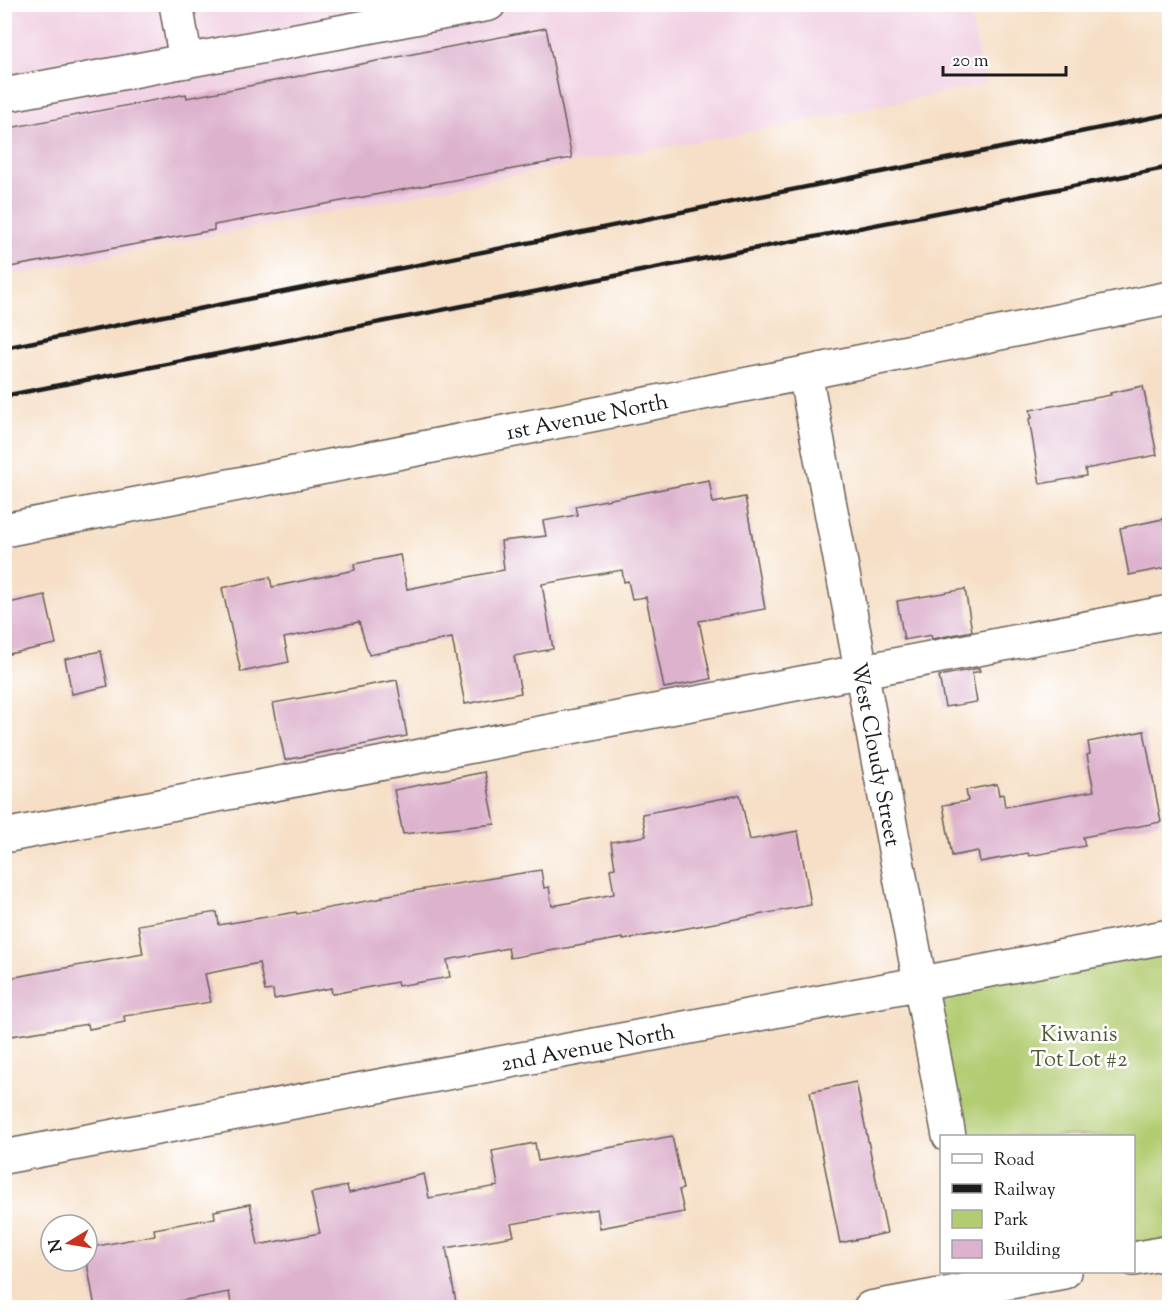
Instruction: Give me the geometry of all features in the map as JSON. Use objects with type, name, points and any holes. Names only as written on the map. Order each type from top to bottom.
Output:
[{"type":"street","points":[[176,4],[186,61]]},
{"type":"street","points":[[4,95],[489,4]]},
{"type":"street","name":"1st Avenue North","points":[[4,530],[805,373],[1170,298]]},
{"type":"street","name":"West Cloudy Street","points":[[805,373],[949,1135]]},
{"type":"street","points":[[4,836],[1170,612]]},
{"type":"street","name":"2nd Avenue North","points":[[4,1157],[1170,936]]},
{"type":"street","points":[[1135,1259],[1170,1252]]},
{"type":"street","points":[[870,1308],[1059,1273]]},
{"type":"shaded area","points":[[5,5],[968,5],[985,84],[5,277]]},
{"type":"green space","name":"Kiwanis Tot Lot #2","points":[[1169,936],[1169,1252],[1135,1259],[1135,1135],[949,1135],[920,984]]},
{"type":"building","points":[[546,28],[572,158],[214,225],[214,230],[4,268],[4,129],[186,94],[187,98]]},
{"type":"building","points":[[1143,386],[1157,455],[1085,469],[1086,476],[1040,484],[1029,419],[1032,418],[1030,410],[1111,395],[1110,393]]},
{"type":"building","points":[[709,480],[713,503],[745,497],[765,609],[699,621],[711,679],[664,688],[646,597],[632,599],[628,581],[624,582],[622,570],[542,584],[553,649],[514,656],[521,693],[465,704],[452,638],[369,655],[359,622],[284,638],[289,662],[241,672],[222,588],[270,577],[272,587],[355,570],[354,564],[400,555],[407,589],[504,570],[501,541],[546,536],[543,521],[577,515],[575,506]]},
{"type":"building","points":[[1163,519],[1170,551],[1170,567],[1129,575],[1120,528]]},
{"type":"building","points":[[965,589],[972,631],[932,639],[931,635],[904,640],[897,601]]},
{"type":"building","points":[[45,595],[56,644],[4,655],[4,604]]},
{"type":"building","points":[[101,651],[108,686],[72,694],[65,659]]},
{"type":"building","points":[[979,668],[980,671],[972,673],[977,702],[945,707],[939,676]]},
{"type":"building","points":[[397,680],[407,736],[285,760],[273,703]]},
{"type":"building","points":[[1144,731],[1161,822],[1083,837],[1085,846],[1029,856],[1028,853],[980,862],[978,851],[952,856],[943,805],[968,801],[966,790],[997,784],[999,795],[1003,794],[1005,807],[1094,791],[1087,755],[1090,754],[1088,742]]},
{"type":"building","points":[[485,772],[495,824],[403,834],[394,790]]},
{"type":"building","points":[[740,795],[750,840],[798,831],[811,905],[623,940],[623,938],[510,958],[508,948],[447,960],[450,977],[398,986],[397,982],[332,994],[331,988],[274,999],[273,990],[265,991],[259,963],[205,974],[211,1002],[124,1016],[125,1022],[89,1029],[88,1024],[4,1037],[4,979],[143,954],[138,925],[217,912],[219,925],[296,912],[297,914],[383,898],[382,896],[541,870],[544,888],[549,887],[552,906],[614,894],[610,869],[615,868],[611,842],[646,836],[642,814]]},
{"type":"building","points":[[856,1082],[887,1233],[840,1243],[810,1092]]},
{"type":"building","points":[[672,1136],[683,1189],[679,1190],[684,1212],[600,1228],[597,1209],[511,1224],[514,1236],[446,1248],[457,1308],[232,1308],[229,1292],[142,1308],[95,1308],[89,1273],[99,1273],[99,1246],[155,1235],[154,1229],[215,1218],[214,1211],[250,1204],[258,1245],[320,1233],[311,1193],[347,1186],[349,1193],[424,1174],[429,1198],[498,1186],[492,1151],[535,1143],[538,1161]]},
{"type":"railway","points":[[4,348],[1170,114]]},
{"type":"railway","points":[[4,396],[1170,167]]}]
